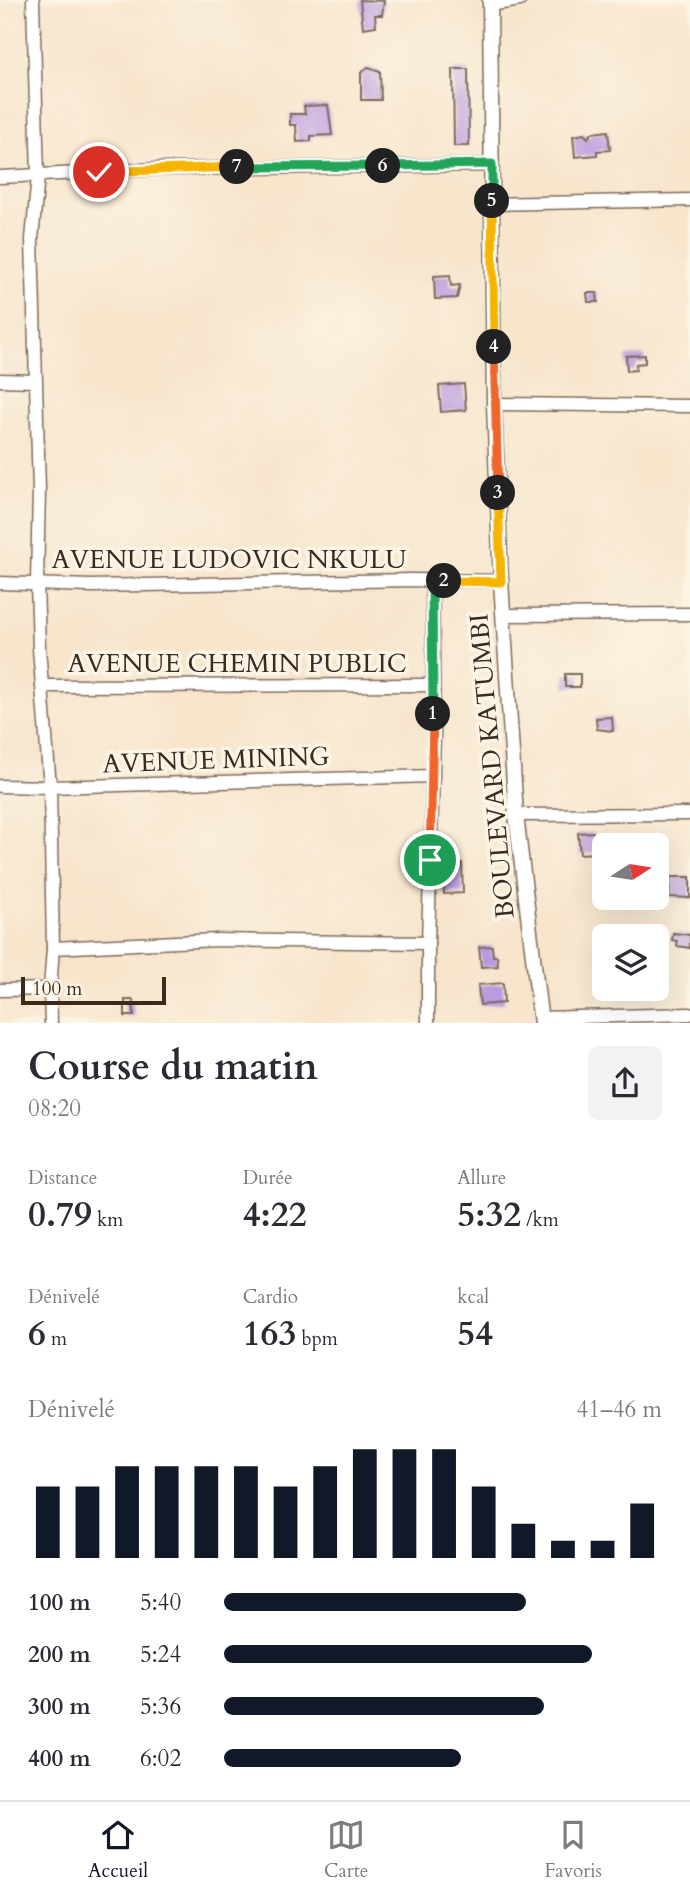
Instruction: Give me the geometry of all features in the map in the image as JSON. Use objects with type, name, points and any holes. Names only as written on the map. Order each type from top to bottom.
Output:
[{"type":"street","points":[[33,0],[38,176],[32,239],[39,489],[37,583],[50,787],[53,948],[51,1023]]},
{"type":"street","points":[[490,3],[520,0]]},
{"type":"street","name":"BOULEVARD KATUMBI","points":[[490,3],[494,404],[501,582],[516,815],[540,1020]]},
{"type":"street","points":[[0,177],[160,169],[492,164]]},
{"type":"street","points":[[492,204],[690,200]]},
{"type":"street","points":[[0,380],[35,380]]},
{"type":"street","points":[[494,404],[690,406]]},
{"type":"street","points":[[428,1023],[433,776],[432,580]]},
{"type":"street","name":"AVENUE LUDOVIC NKULU","points":[[0,583],[92,586],[432,580],[501,582]]},
{"type":"street","points":[[505,615],[690,614]]},
{"type":"street","name":"AVENUE CHEMIN PUBLIC","points":[[42,686],[432,685]]},
{"type":"street","name":"AVENUE MINING","points":[[0,786],[50,787],[433,776]]},
{"type":"street","points":[[516,815],[690,814]]},
{"type":"street","points":[[53,948],[217,940],[428,943]]},
{"type":"street","points":[[0,990],[50,989]]},
{"type":"street","points":[[540,1020],[690,1014]]},
{"type":"building","points":[[360,0],[384,1],[382,15],[375,15],[376,26],[363,28]]},
{"type":"building","points":[[368,67],[380,71],[381,100],[361,100],[361,73]]},
{"type":"building","points":[[453,69],[468,69],[469,146],[454,146]]},
{"type":"building","points":[[328,105],[332,135],[311,136],[311,141],[297,142],[296,125],[290,125],[290,114],[305,114],[304,106]]},
{"type":"building","points":[[608,131],[610,150],[597,151],[597,155],[575,157],[573,136],[584,134],[588,138],[592,133]]},
{"type":"building","points":[[450,275],[451,286],[460,285],[457,298],[435,299],[434,276]]},
{"type":"building","points":[[587,293],[597,293],[598,302],[588,302]]},
{"type":"building","points":[[645,355],[645,363],[636,364],[636,370],[627,371],[626,356]]},
{"type":"building","points":[[464,384],[466,410],[441,412],[439,386]]},
{"type":"building","points":[[565,674],[580,674],[580,687],[565,687]]},
{"type":"building","points":[[612,717],[613,731],[597,729],[596,718]]},
{"type":"building","points":[[593,832],[592,853],[580,854],[578,833]]},
{"type":"building","points":[[462,863],[463,893],[444,894],[442,864]]},
{"type":"building","points":[[670,877],[690,877],[690,898],[669,897]]},
{"type":"building","points":[[673,933],[690,935],[690,948],[677,946],[677,941],[672,940]]},
{"type":"building","points":[[492,946],[498,966],[481,967],[479,947]]},
{"type":"building","points":[[503,983],[504,1003],[480,1005],[478,985]]},
{"type":"building","points":[[125,1000],[133,1000],[134,1016],[125,1016]]},
{"type":"route","points":[[99,172],[492,164],[494,404],[501,582],[432,580],[434,734],[430,860]]}]
